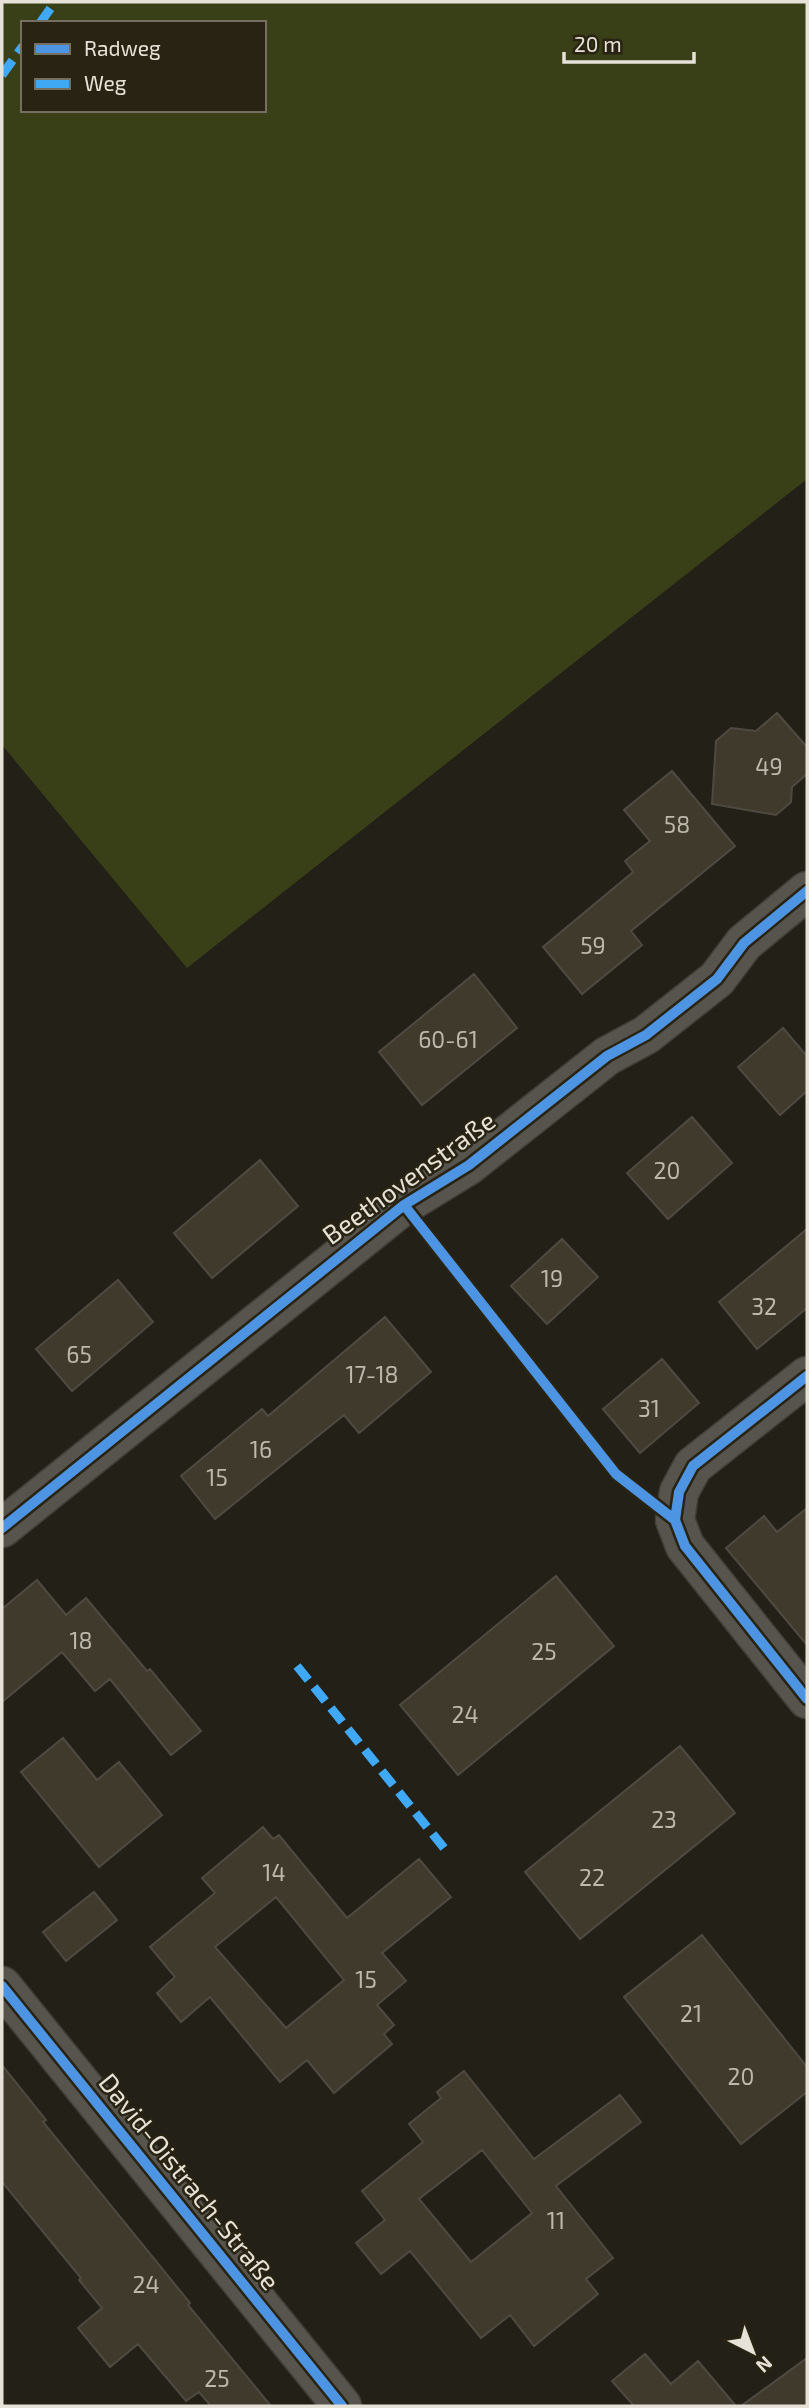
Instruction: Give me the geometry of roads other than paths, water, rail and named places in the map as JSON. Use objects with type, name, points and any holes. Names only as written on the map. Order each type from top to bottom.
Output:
[{"type":"street","name":"Beethovenstraße","points":[[2,1528],[404,1205],[469,1165],[607,1056],[646,1035],[717,979],[744,943],[806,893]]},
{"type":"street","points":[[807,1376],[693,1466],[679,1492],[675,1520],[685,1546],[807,1699]]},
{"type":"street","name":"David-Oistrach-Straße","points":[[2,1986],[342,2406]]}]
